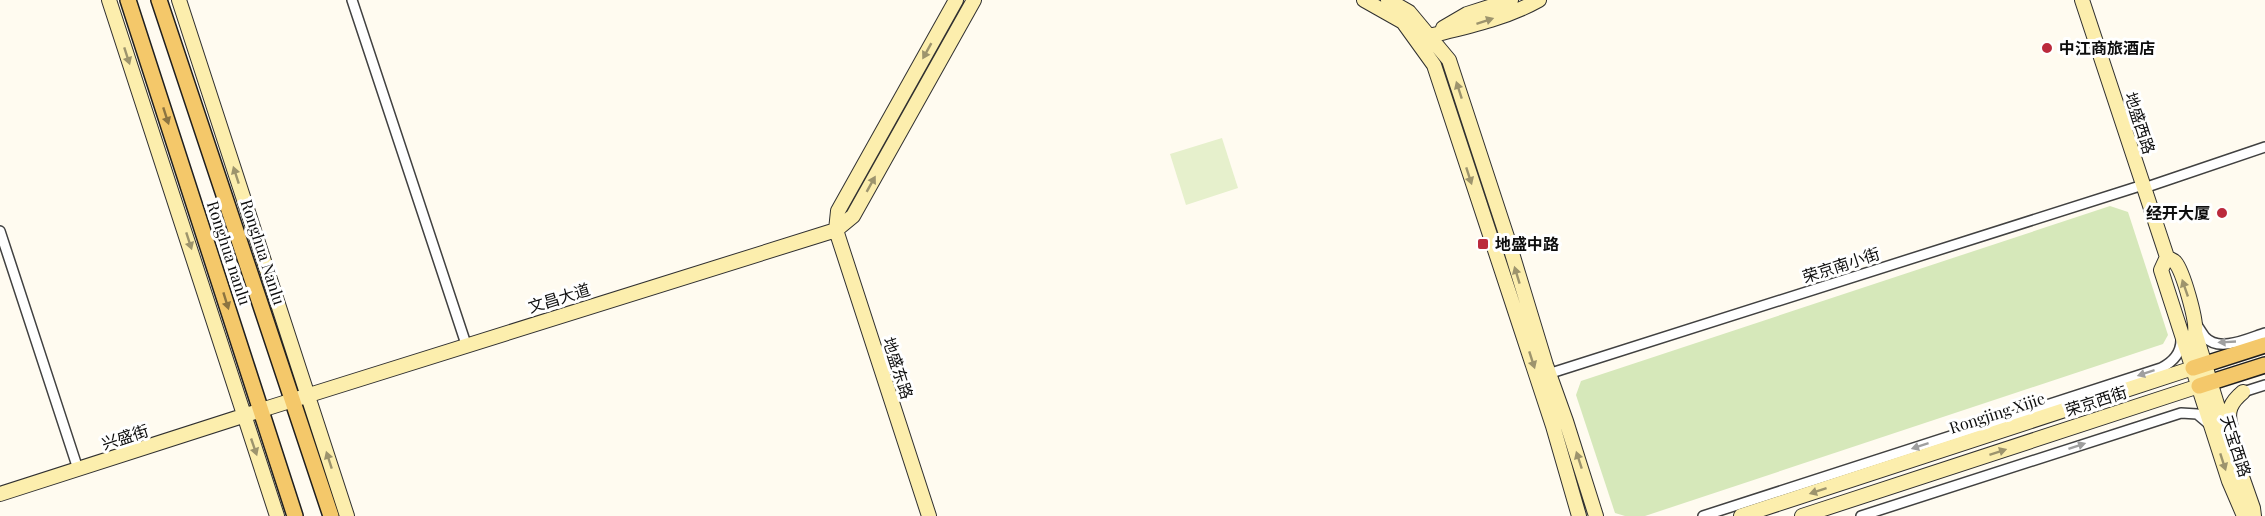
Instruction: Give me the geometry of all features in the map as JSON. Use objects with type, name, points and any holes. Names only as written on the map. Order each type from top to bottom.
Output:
[{"type":"main road","name":"Ronghua nanlu","points":[[128,0],[295,516]]},
{"type":"main road","name":"Ronghua Nanlu","points":[[159,0],[301,399],[331,516]]},
{"type":"main road","name":"Rongjing Xijie","points":[[2199,366],[2265,345]]},
{"type":"main road","name":"荣京西街","points":[[2204,384],[2265,365]]},
{"type":"street","points":[[109,0],[277,516]]},
{"type":"street","points":[[169,29],[172,0]]},
{"type":"street","points":[[179,0],[301,399],[347,516]]},
{"type":"street","points":[[352,0],[466,344]]},
{"type":"street","points":[[836,230],[838,211],[956,0]]},
{"type":"street","name":"文昌大道","points":[[260,412],[466,344],[836,230],[853,216],[974,0]]},
{"type":"street","points":[[1364,0],[1403,22],[1449,60],[1505,230],[1548,374],[1598,515]]},
{"type":"street","points":[[1388,0],[1408,12],[1424,40],[1434,65],[1493,249],[1504,273],[1579,516]]},
{"type":"street","points":[[1424,40],[1467,14],[1512,0]]},
{"type":"street","points":[[1424,40],[1524,8],[1539,0]]},
{"type":"street","name":"地盛西路","points":[[2082,0],[2167,257],[2176,263],[2186,288],[2197,324],[2195,332],[2199,366]]},
{"type":"street","name":"荣京南小街","points":[[1548,374],[2265,147]]},
{"type":"street","name":"地盛东路","points":[[836,230],[929,516]]},
{"type":"street","points":[[0,231],[78,469]]},
{"type":"street","points":[[203,283],[206,236]]},
{"type":"street","name":"地盛西路","points":[[2167,257],[2161,270],[2182,334],[2199,366]]},
{"type":"street","points":[[2197,324],[2206,339],[2222,344],[2265,333]]},
{"type":"street","points":[[1703,516],[2161,368],[2171,363],[2181,347],[2182,334]]},
{"type":"street","points":[[2199,366],[2204,384]]},
{"type":"street","name":"Rongjing Xijie","points":[[1741,516],[2199,366]]},
{"type":"street","name":"天宝西路","points":[[2204,384],[2212,427],[2229,481],[2244,516]]},
{"type":"street","name":"天宝西路","points":[[2204,384],[2239,463],[2254,516]]},
{"type":"street","name":"荣京西街","points":[[1802,516],[2204,384]]},
{"type":"street","points":[[2239,463],[2240,453],[2228,418],[2233,400],[2243,392],[2265,385]]},
{"type":"street","name":"兴盛街","points":[[0,494],[260,412]]},
{"type":"street","points":[[1861,516],[2181,413],[2197,414],[2212,427]]},
{"type":"green space","points":[[1222,138],[1238,188],[1186,205],[1170,154]]},
{"type":"green space","points":[[2110,206],[2128,212],[2168,335],[2163,344],[1645,516],[1625,516],[1615,513],[1576,395],[1581,381]]},
{"type":"place","name":"中江商旅酒店","points":[[2047,48]]},
{"type":"place","name":"经开大厦","points":[[2222,213]]},
{"type":"place","name":"地盛中路","points":[[1483,244]]}]
